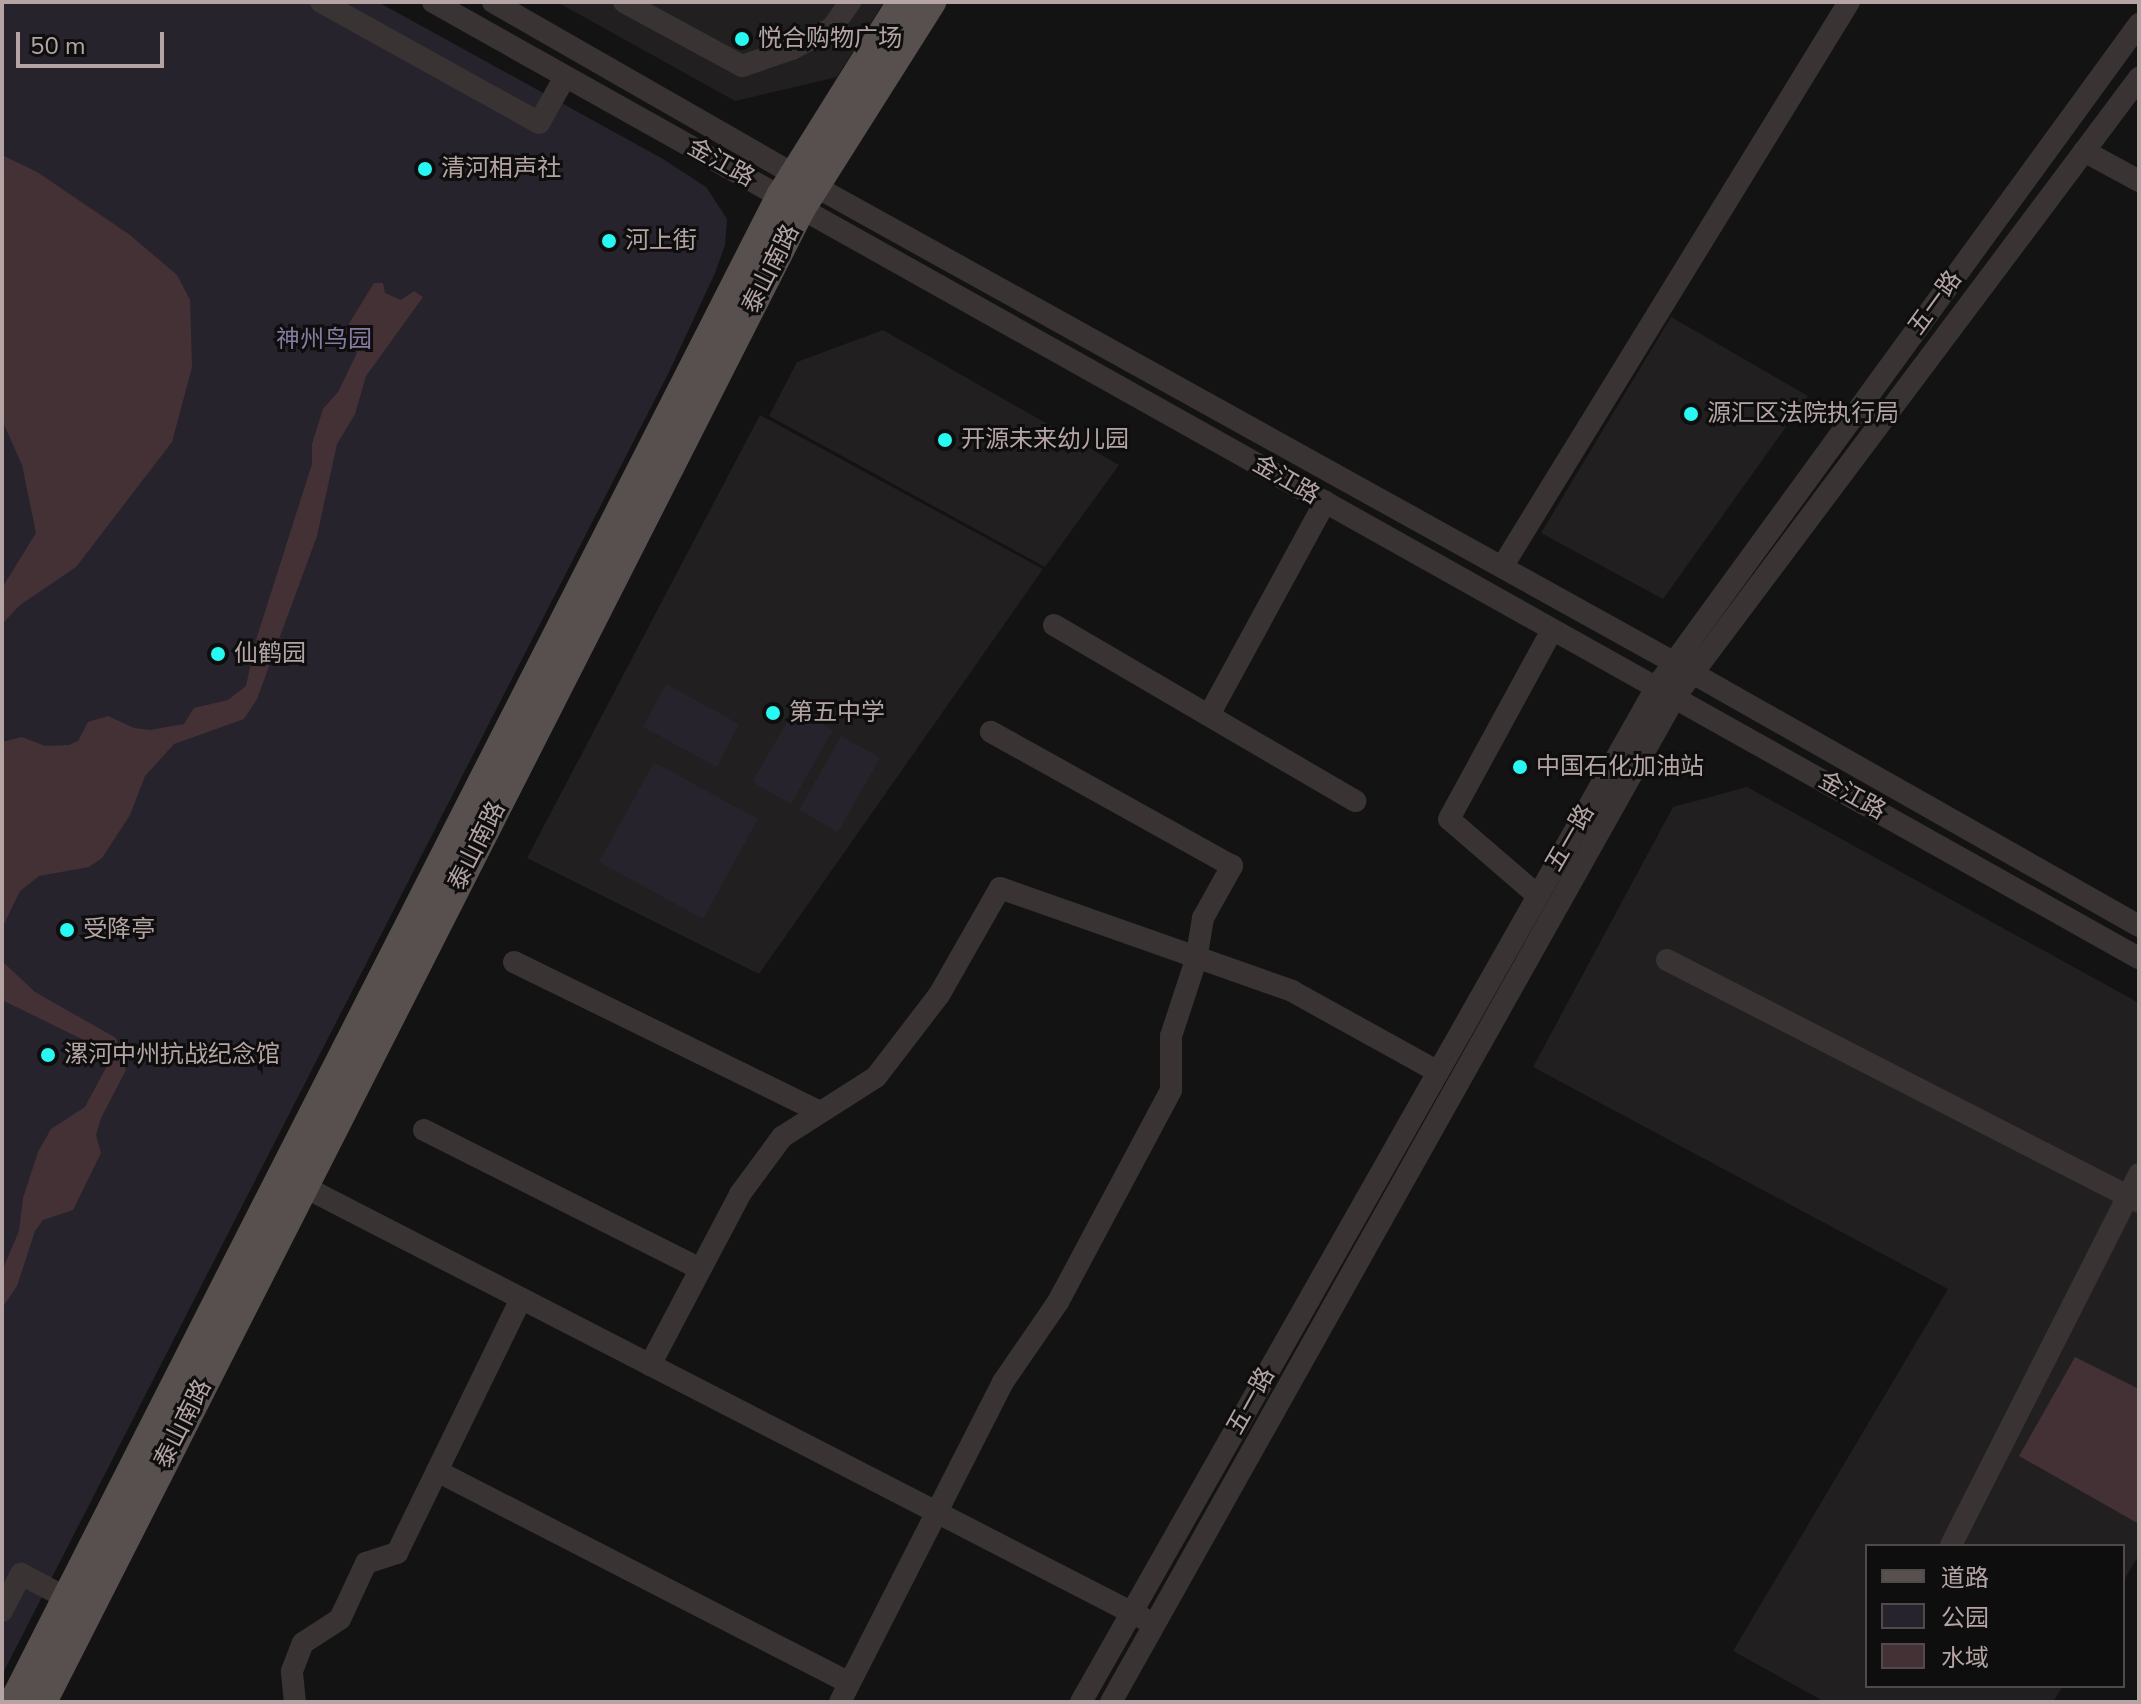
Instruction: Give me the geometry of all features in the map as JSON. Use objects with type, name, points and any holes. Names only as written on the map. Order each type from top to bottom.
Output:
[{"type":"main road","name":"泰山南路","points":[[43,1702],[292,1181],[797,191],[901,2]]},
{"type":"main road","name":"泰山南路","points":[[797,191],[932,2]]},
{"type":"main road","name":"泰山南路","points":[[13,1702],[65,1597],[292,1181]]},
{"type":"street","points":[[321,2],[539,123],[565,77]]},
{"type":"street","name":"金江路","points":[[433,2],[565,77],[797,191],[1215,408],[1682,667],[2139,926]]},
{"type":"street","name":"金江路","points":[[493,2],[797,191],[1202,431],[2139,958]]},
{"type":"street","points":[[624,2],[742,66],[792,49],[832,28],[850,2]]},
{"type":"street","points":[[1502,567],[1849,2]]},
{"type":"street","name":"五一路","points":[[1081,1702],[1537,895],[1682,667],[2139,24]]},
{"type":"street","name":"五一路","points":[[1682,667],[2139,78]]},
{"type":"street","points":[[2084,151],[2139,181]]},
{"type":"street","points":[[1202,431],[1215,408]]},
{"type":"street","points":[[1209,715],[1325,502]]},
{"type":"street","points":[[1054,625],[1355,801]]},
{"type":"street","points":[[1537,895],[1449,819],[1552,630]]},
{"type":"street","name":"五一路","points":[[1111,1702],[1666,692]]},
{"type":"street","points":[[437,1471],[844,1693],[1003,1382],[1058,1302],[1171,1090],[1171,1036],[1197,958],[1203,918],[1232,866],[991,732]]},
{"type":"street","points":[[650,1365],[740,1194],[782,1137],[876,1077],[939,995],[1000,888],[1292,991],[1438,1072]]},
{"type":"street","points":[[1667,960],[2133,1199]]},
{"type":"street","points":[[514,962],[820,1112]]},
{"type":"street","points":[[424,1130],[700,1269]]},
{"type":"street","points":[[1952,1544],[2133,1199],[2139,1174]]},
{"type":"street","points":[[292,1181],[1155,1625]]},
{"type":"street","points":[[295,1702],[292,1671],[303,1643],[340,1619],[366,1563],[397,1553],[521,1299]]},
{"type":"street","points":[[2,1611],[21,1574],[65,1597]]},
{"type":"shaded area","name":"悦合购物广场","points":[[557,2],[884,2],[837,77],[735,101]]},
{"type":"shaded area","points":[[1671,317],[1808,396],[1663,599],[1541,533]]},
{"type":"shaded area","name":"开源未来幼儿园","points":[[883,330],[1119,465],[1045,567],[769,416],[797,362]]},
{"type":"shaded area","name":"第五中学","points":[[760,415],[1043,569],[759,974],[527,858]]},
{"type":"shaded area","points":[[1747,787],[2139,1003],[2139,1555],[2125,1579],[2125,1544],[1865,1544],[1865,1688],[2062,1688],[2053,1702],[1825,1702],[1733,1651],[1948,1289],[1533,1067],[1673,807]]},
{"type":"green space","name":"神州鸟园","points":[[2,2],[378,2],[663,159],[706,187],[727,219],[725,245],[715,273],[669,372],[2,1675]]},
{"type":"green space","points":[[666,684],[739,724],[717,767],[643,727]]},
{"type":"green space","points":[[795,708],[833,730],[791,804],[752,782]]},
{"type":"green space","points":[[841,736],[880,758],[838,832],[799,810]]},
{"type":"green space","points":[[654,762],[758,819],[703,919],[599,862]]},
{"type":"water","points":[[2,155],[37,172],[130,235],[177,275],[190,300],[192,367],[172,442],[76,567],[20,605],[2,624],[2,588],[36,533],[22,465],[2,420]]},
{"type":"water","points":[[374,283],[383,283],[385,293],[401,300],[414,291],[423,297],[366,376],[355,414],[337,444],[317,536],[257,699],[244,719],[174,744],[145,776],[130,815],[102,858],[89,867],[39,876],[20,891],[2,928],[2,742],[22,737],[45,746],[69,745],[78,741],[88,722],[108,716],[134,728],[150,730],[184,724],[194,708],[228,700],[246,686],[256,640],[312,464],[312,444],[323,409],[338,392],[357,353],[345,330]]},
{"type":"water","points":[[2,944],[4,963],[35,992],[116,1038],[126,1070],[101,1118],[96,1135],[101,1153],[73,1210],[43,1220],[35,1231],[17,1286],[2,1308],[2,1271],[19,1231],[23,1198],[38,1152],[51,1129],[85,1107],[109,1062],[106,1046],[98,1047],[2,1000]]},
{"type":"water","points":[[2075,1357],[2139,1389],[2139,1524],[2019,1456]]},
{"type":"place","name":"悦合购物广场","points":[[742,39]]},
{"type":"place","name":"清河相声社","points":[[425,169]]},
{"type":"place","name":"河上街","points":[[609,241]]},
{"type":"place","name":"源汇区法院执行局","points":[[1691,414]]},
{"type":"place","name":"开源未来幼儿园","points":[[945,440]]},
{"type":"place","name":"仙鹤园","points":[[218,654]]},
{"type":"place","name":"第五中学","points":[[773,713]]},
{"type":"place","name":"中国石化加油站","points":[[1520,767]]},
{"type":"place","name":"受降亭","points":[[67,930]]},
{"type":"place","name":"漯河中州抗战纪念馆","points":[[48,1055]]}]
